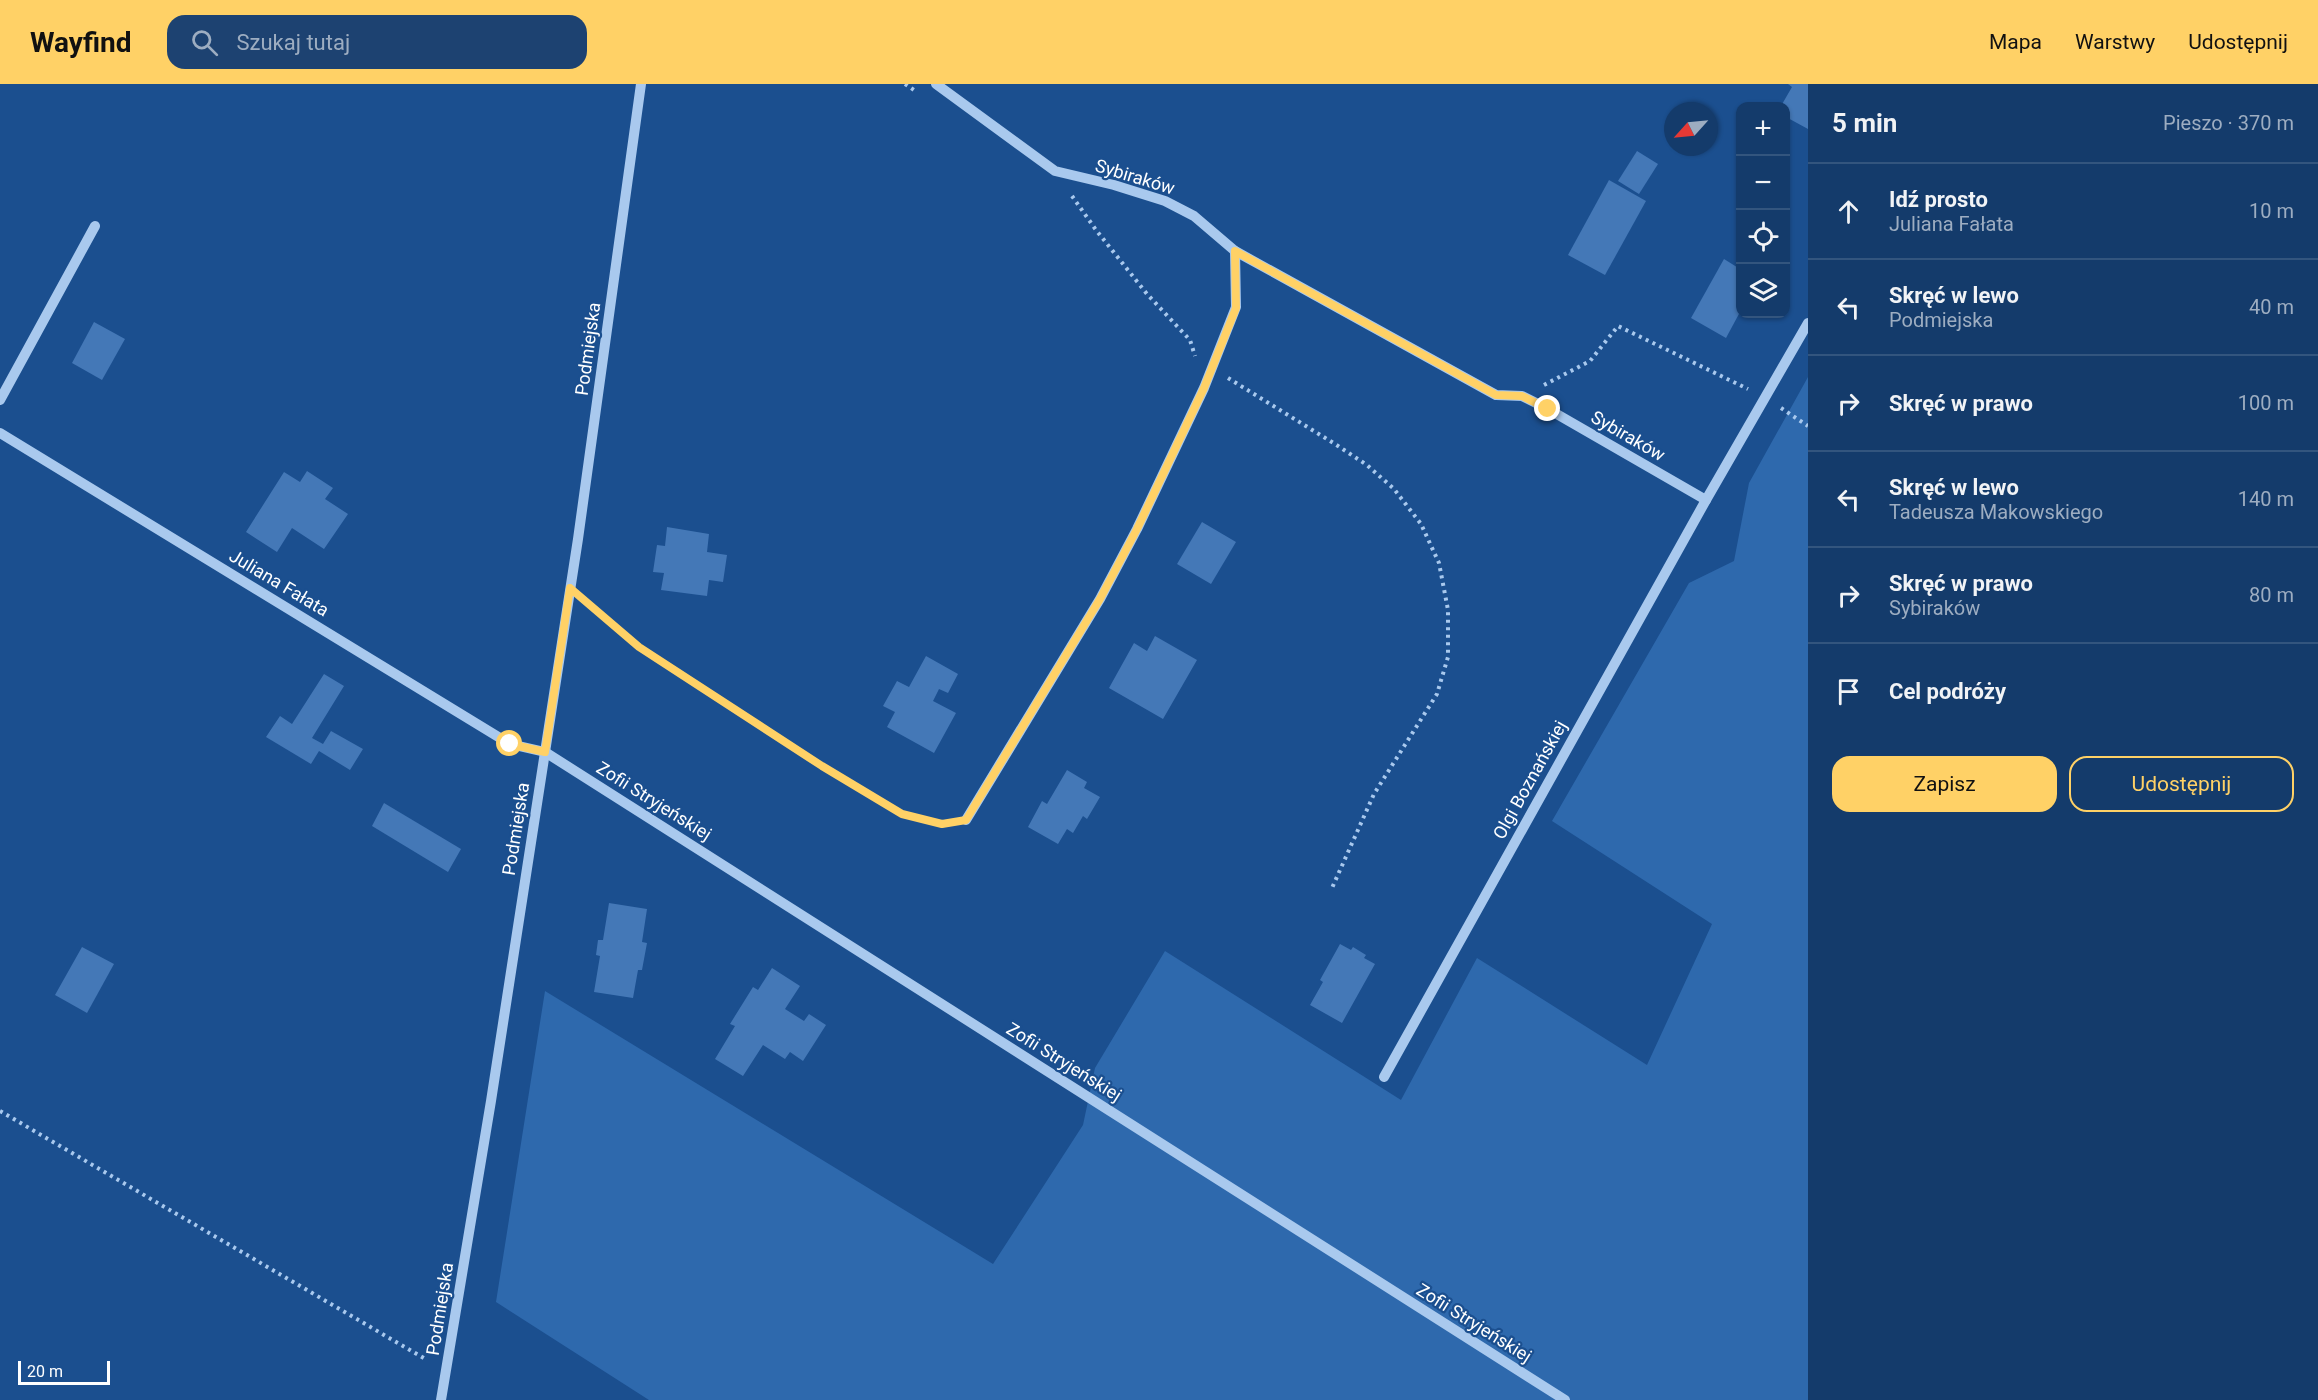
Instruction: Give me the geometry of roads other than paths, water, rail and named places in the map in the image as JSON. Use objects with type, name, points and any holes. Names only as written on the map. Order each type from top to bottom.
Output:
[{"type":"street","name":"Podmiejska","points":[[441,1400],[491,1101],[570,588],[641,84]]},
{"type":"street","name":"Sybiraków","points":[[936,84],[1055,171],[1166,201],[1194,216],[1235,251],[1496,395],[1522,396],[1706,500]]},
{"type":"street","points":[[0,400],[95,226]]},
{"type":"street","points":[[966,820],[1100,599],[1137,529],[1204,388],[1236,308],[1235,251]]},
{"type":"street","name":"Olgi Boznańskiej","points":[[1384,1077],[1706,500],[1808,323]]},
{"type":"street","name":"Juliana Fałata","points":[[0,433],[510,744],[545,752]]},
{"type":"street","name":"Zofii Stryjeńskiej","points":[[545,752],[1565,1400]]}]
